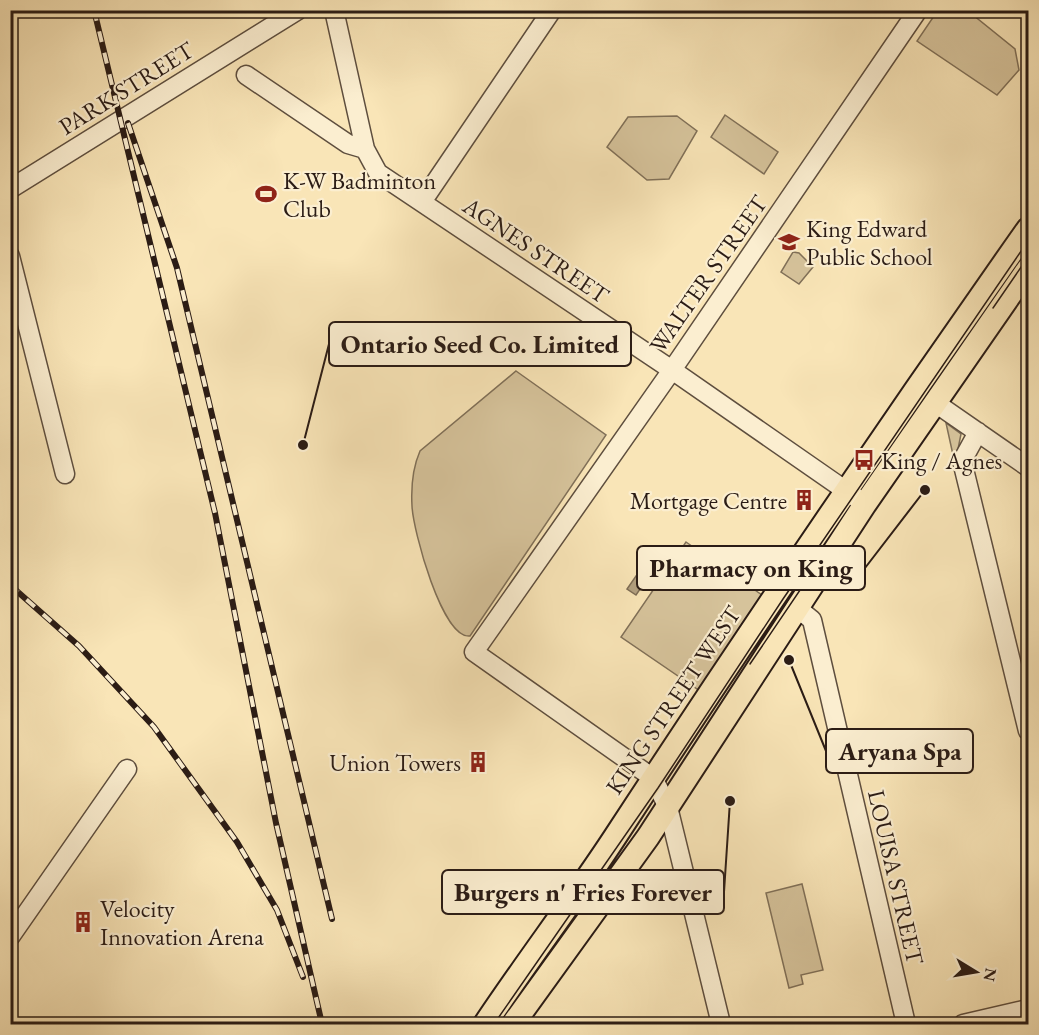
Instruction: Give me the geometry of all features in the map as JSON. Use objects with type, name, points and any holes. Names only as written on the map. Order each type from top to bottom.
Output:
[{"type":"main road","name":"KING STREET WEST","points":[[485,1024],[566,910],[653,778],[856,497],[1029,229]]},
{"type":"main road","name":"KING STREET WEST","points":[[513,1024],[668,807],[796,607],[856,497],[934,402],[1029,269]]},
{"type":"street","name":"PARK STREET","points":[[10,189],[298,10]]},
{"type":"street","points":[[246,75],[348,144],[364,149],[334,10]]},
{"type":"street","points":[[422,202],[552,10]]},
{"type":"street","name":"WALTER STREET","points":[[653,778],[474,652],[672,370],[918,10]]},
{"type":"street","name":"AGNES STREET","points":[[364,149],[378,173],[672,370],[856,497]]},
{"type":"street","points":[[10,256],[65,474]]},
{"type":"street","points":[[934,402],[1029,467]]},
{"type":"street","points":[[978,432],[962,461],[1026,709],[1029,730]]},
{"type":"street","name":"LOUISA STREET","points":[[796,607],[812,620],[906,1024]]},
{"type":"street","points":[[10,937],[127,769]]},
{"type":"street","points":[[653,778],[668,807],[721,1024]]},
{"type":"street","points":[[963,1024],[1029,1009]]},
{"type":"shaded area","points":[[938,10],[968,11],[1015,49],[1019,70],[997,95],[917,41]]},
{"type":"shaded area","points":[[725,115],[778,152],[764,174],[711,137]]},
{"type":"shaded area","points":[[677,116],[697,131],[669,179],[647,180],[607,147],[628,117]]},
{"type":"shaded area","points":[[793,252],[799,253],[813,267],[799,284],[781,272]]},
{"type":"shaded area","points":[[516,371],[606,435],[470,636],[460,632],[449,620],[423,558],[414,519],[412,485],[414,471],[420,451]]},
{"type":"shaded area","points":[[946,423],[961,434],[955,464]]},
{"type":"shaded area","points":[[686,542],[765,597],[700,691],[621,637]]},
{"type":"shaded area","points":[[636,576],[645,582],[636,595],[627,589]]},
{"type":"shaded area","points":[[802,884],[823,970],[801,975],[803,984],[789,988],[766,893]]},
{"type":"tram line","points":[[494,1024],[658,788],[783,599],[1028,241]]},
{"type":"tram line","points":[[993,308],[1028,257]]},
{"type":"tram line","points":[[750,664],[817,565]]},
{"type":"railway","points":[[94,10],[215,513],[276,823],[322,1024]]},
{"type":"railway","points":[[128,123],[177,268],[332,919]]},
{"type":"railway","points":[[10,585],[79,646],[154,727],[237,842],[277,910],[303,977]]},
{"type":"place","name":"K-W Badminton Club","points":[[266,194]]},
{"type":"place","name":"King Edward Public School","points":[[789,242]]},
{"type":"place","name":"Ontario Seed Co. Limited","points":[[303,445]]},
{"type":"place","name":"King / Agnes","points":[[864,460]]},
{"type":"place","name":"Pharmacy on King","points":[[925,490]]},
{"type":"place","name":"Mortgage Centre","points":[[804,500]]},
{"type":"place","name":"Aryana Spa","points":[[789,660]]},
{"type":"place","name":"Union Towers","points":[[478,762]]},
{"type":"place","name":"Burgers n' Fries Forever","points":[[730,801]]},
{"type":"place","name":"Velocity Innovation Arena","points":[[83,922]]}]
